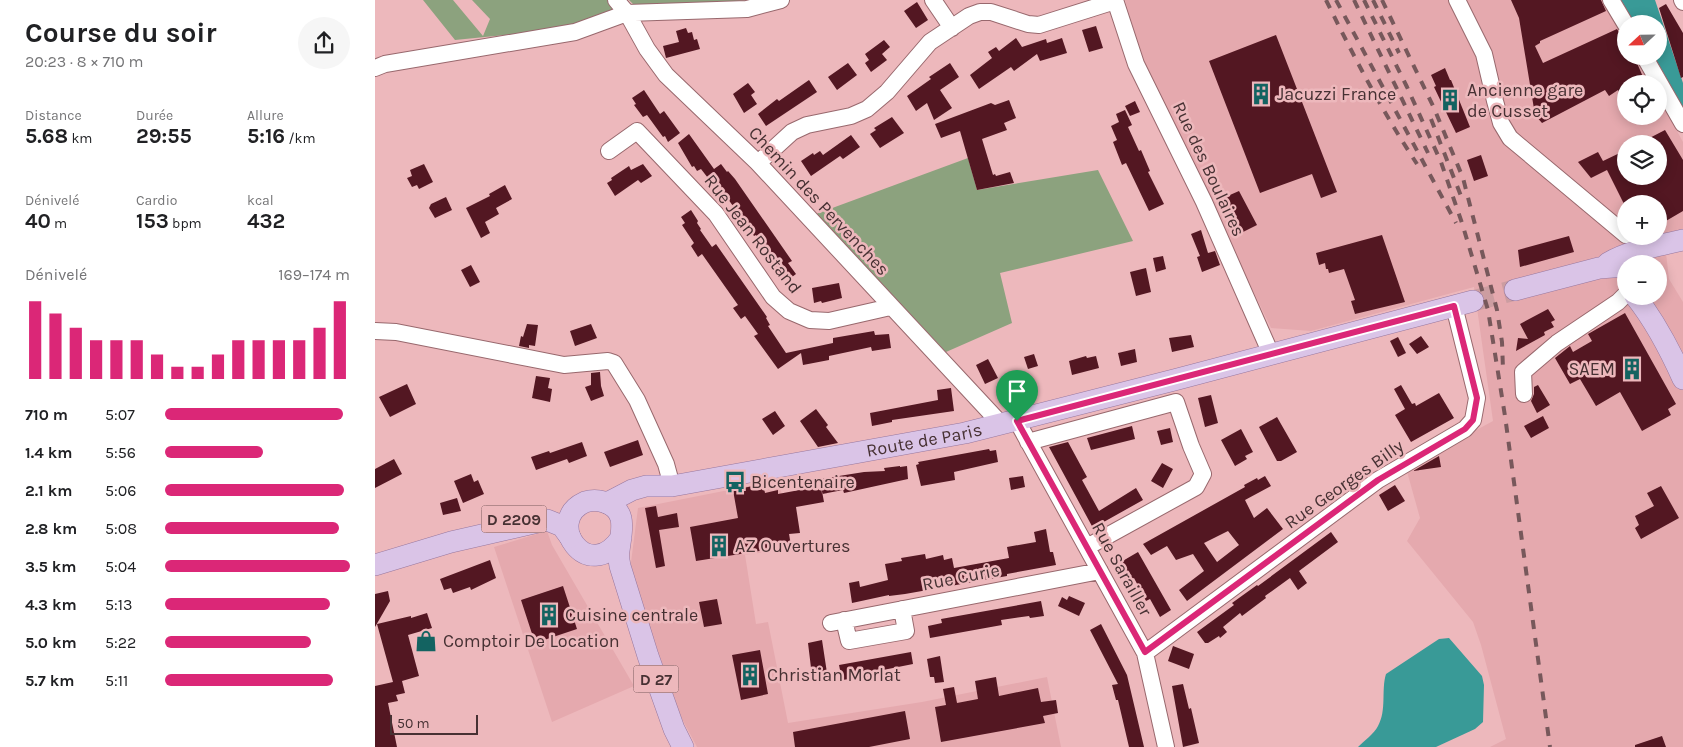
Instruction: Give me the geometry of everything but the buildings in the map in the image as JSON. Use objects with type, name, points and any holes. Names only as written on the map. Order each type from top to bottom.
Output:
[{"type":"main road","points":[[1634,255],[1683,240]]},
{"type":"main road","points":[[1655,255],[1683,253]]},
{"type":"main road","points":[[1515,290],[1617,260]]},
{"type":"main road","name":"Route de Paris","points":[[607,503],[632,490],[645,486],[667,486],[965,433],[1464,304]]},
{"type":"main road","points":[[1647,305],[1683,379]]},
{"type":"main road","name":"Route de Paris","points":[[622,532],[631,508],[639,500],[667,486]]},
{"type":"main road","points":[[598,500],[607,503],[615,508],[621,516],[622,532],[614,548],[607,553],[599,555],[581,552],[574,546],[568,528],[573,512],[588,501],[598,500]]},
{"type":"main road","name":"D 2209","points":[[451,542],[528,514],[579,506]]},
{"type":"main road","name":"D 2209","points":[[375,565],[451,542],[547,520],[562,526],[570,537]]},
{"type":"main road","name":"D 27","points":[[622,532],[618,554],[632,609],[674,730],[683,747]]},
{"type":"main road","name":"D 27","points":[[591,555],[611,570],[632,609]]},
{"type":"street","name":"Chemin des Pervenches","points":[[616,0],[627,13],[647,49],[666,75],[758,163],[890,306],[1009,422]]},
{"type":"street","points":[[375,68],[385,64],[575,32],[627,13],[747,9],[781,0]]},
{"type":"street","points":[[933,0],[952,28]]},
{"type":"street","points":[[758,163],[792,132],[807,125],[851,116],[867,109],[887,92],[930,42],[969,16],[980,12],[988,6],[1028,24],[1039,25],[1115,0]]},
{"type":"street","name":"Rue des Boulaires","points":[[1115,0],[1136,64],[1204,202],[1271,354]]},
{"type":"street","points":[[1457,0],[1484,54],[1501,123],[1510,138],[1625,255]]},
{"type":"street","points":[[1611,0],[1620,15]]},
{"type":"street","points":[[1649,65],[1683,124]]},
{"type":"street","name":"Rue Jean Rostand","points":[[609,152],[637,131],[716,214],[773,297],[789,311],[810,320],[829,321],[890,306]]},
{"type":"street","points":[[1524,394],[1523,372],[1557,343],[1617,303]]},
{"type":"street","name":"Rue Georges Billy","points":[[1145,652],[1378,480],[1465,429],[1473,420],[1477,398],[1464,304]]},
{"type":"street","points":[[375,332],[396,332],[563,365],[608,361],[614,363],[637,400],[666,464],[667,486]]},
{"type":"street","points":[[1028,442],[1177,402],[1191,446],[1203,474],[1196,487],[1087,547]]},
{"type":"street","name":"Rue Sarailler","points":[[1009,422],[1028,442],[1145,652],[1166,747]]},
{"type":"street","name":"Rue Curie","points":[[902,609],[906,631],[849,641],[837,621],[1100,571]]},
{"type":"shaded area","points":[[1125,0],[1604,0],[1617,24],[1617,65],[1640,65],[1646,75],[1617,75],[1617,125],[1667,125],[1667,113],[1683,142],[1683,232],[1667,235],[1667,195],[1617,195],[1617,245],[1665,245],[1666,255],[1617,255],[1617,305],[1667,305],[1667,262],[1669,279],[1683,302],[1683,747],[1490,747],[1506,739],[1473,622],[1407,541],[1420,518],[1406,468],[1493,421],[1474,287],[1311,331],[1271,328],[1144,65]]},
{"type":"shaded area","points":[[779,480],[792,548],[745,555],[756,624],[768,622],[788,723],[922,702],[1047,677],[1061,747],[697,747],[680,715],[630,570],[638,508]]},
{"type":"shaded area","points":[[547,531],[552,545],[634,686],[552,722],[494,547]]},
{"type":"green space","points":[[423,0],[453,0],[483,36],[490,19],[472,0],[608,0],[617,11],[575,28],[455,40]]},
{"type":"green space","points":[[629,0],[751,0],[636,7]]},
{"type":"green space","points":[[968,158],[977,190],[1098,170],[1133,241],[1000,273],[1012,323],[946,352],[816,214]]},
{"type":"water","points":[[1621,0],[1655,0],[1660,15],[1630,15]]},
{"type":"water","points":[[1667,36],[1683,83],[1683,108],[1667,79],[1667,75],[1665,75],[1659,65],[1667,65]]},
{"type":"water","points":[[1449,638],[1482,676],[1484,685],[1483,722],[1475,729],[1436,747],[1358,747],[1374,732],[1381,720],[1386,674],[1439,639]]},
{"type":"tunnel","points":[[1473,301],[1515,290]]},
{"type":"railway","points":[[1326,0],[1369,84],[1417,164]]},
{"type":"railway","points":[[1336,0],[1456,223]]},
{"type":"railway","points":[[1354,0],[1428,153]]},
{"type":"railway","points":[[1364,0],[1441,162],[1462,223],[1488,310],[1505,416],[1550,747]]},
{"type":"railway","points":[[1373,0],[1399,53]]},
{"type":"railway","points":[[1382,0],[1434,108],[1463,178],[1497,310],[1502,342],[1503,369]]},
{"type":"railway","points":[[1431,119],[1461,196]]},
{"type":"place","name":"Jacuzzi France","points":[[1261,94]]},
{"type":"place","name":"Ancienne gare de Cusset","points":[[1450,100]]},
{"type":"place","name":"SAEM","points":[[1632,369]]},
{"type":"place","name":"Bicentenaire","points":[[735,482]]},
{"type":"place","name":"AZ Ouvertures","points":[[719,546]]},
{"type":"place","name":"Cuisine centrale","points":[[549,615]]},
{"type":"place","name":"Comptoir De Location","points":[[426,641]]},
{"type":"place","name":"Christian Morlat","points":[[750,675]]},
{"type":"route","points":[[1454,306],[1477,398],[1473,420],[1465,429],[1378,480],[1145,652],[1017,421],[1454,306]]}]
